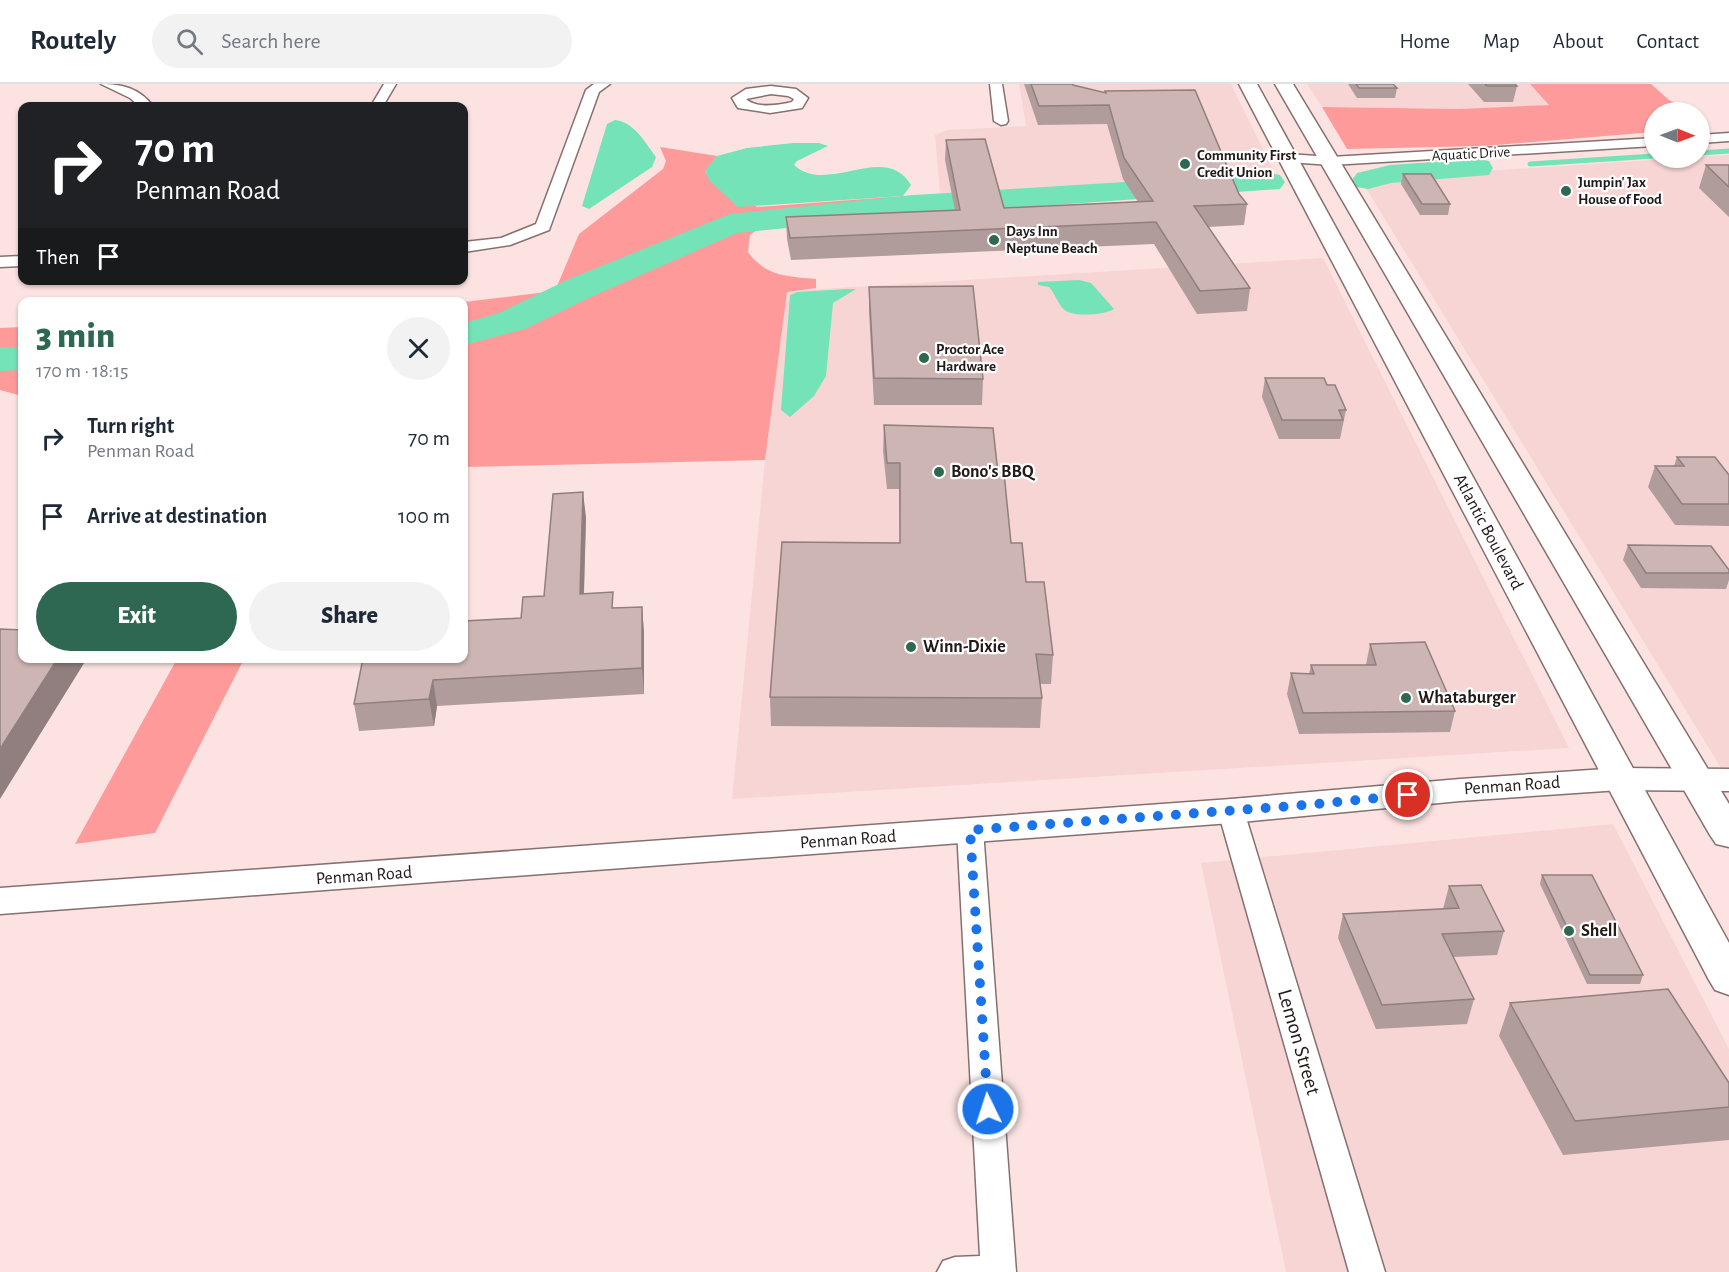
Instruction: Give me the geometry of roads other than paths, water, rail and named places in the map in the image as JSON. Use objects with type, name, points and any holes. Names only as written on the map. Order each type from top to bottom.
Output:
[{"type":"main road","name":"Atlantic Boulevard","points":[[1248,84],[1729,980]]},
{"type":"main road","points":[[1284,84],[1713,780],[1729,835]]},
{"type":"main road","name":"Penman Road","points":[[0,902],[1231,811],[1620,778],[1713,780]]},
{"type":"street","points":[[107,84],[135,95],[142,102]]},
{"type":"street","points":[[379,102],[390,84]]},
{"type":"street","points":[[468,247],[502,243],[523,237],[543,227],[549,218],[593,90],[604,84]]},
{"type":"street","points":[[996,84],[1001,121]]},
{"type":"street","points":[[1710,138],[1729,136]]},
{"type":"street","name":"Aquatic Drive","points":[[1288,158],[1331,161],[1644,143]]},
{"type":"street","points":[[0,262],[18,261]]},
{"type":"street","name":"Lemon Street","points":[[1231,811],[1367,1272]]},
{"type":"street","points":[[955,1272],[998,1271],[970,830]]},
{"type":"waterway","points":[[1710,152],[1729,151]]},
{"type":"waterway","points":[[1530,164],[1644,157]]},
{"type":"waterway","points":[[1368,180],[1390,174],[1478,168]]},
{"type":"waterway","points":[[468,333],[512,321],[580,288],[730,224],[915,205],[1269,182]]},
{"type":"waterway","points":[[0,359],[18,359]]},
{"type":"place","name":"Community First Credit Union","points":[[1185,164]]},
{"type":"place","name":"Jumpin' Jax House of Food","points":[[1566,191]]},
{"type":"place","name":"Days Inn Neptune Beach","points":[[994,240]]},
{"type":"place","name":"Proctor Ace Hardware","points":[[924,358]]},
{"type":"place","name":"Bono's BBQ","points":[[939,472]]},
{"type":"place","name":"Winn-Dixie","points":[[911,647]]},
{"type":"place","name":"Whataburger","points":[[1406,698]]},
{"type":"place","name":"Shell","points":[[1569,931]]}]
